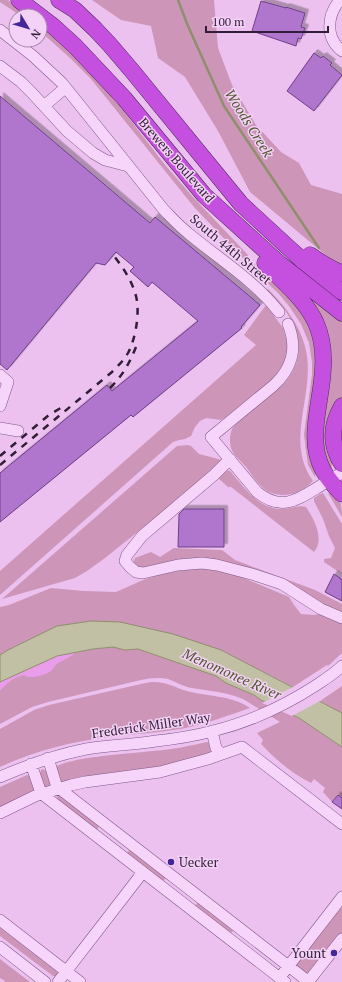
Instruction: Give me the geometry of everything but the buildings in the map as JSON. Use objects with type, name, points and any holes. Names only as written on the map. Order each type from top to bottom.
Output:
[{"type":"highway","name":"Brewers Boulevard","points":[[20,0],[53,26],[75,46],[118,92],[204,195],[280,264],[342,313]]},
{"type":"highway","name":"Brewers Boulevard","points":[[59,0],[70,5],[95,29],[133,72],[241,204],[302,261],[342,292]]},
{"type":"highway","points":[[209,166],[308,254],[335,271],[342,273]]},
{"type":"highway","points":[[204,195],[245,244],[298,296],[316,323],[323,346],[324,357],[324,369],[316,426],[317,454],[322,469],[336,476],[342,494]]},
{"type":"highway","points":[[342,406],[335,419],[333,441],[338,458],[342,464]]},
{"type":"street","points":[[340,0],[336,4],[329,20],[330,31],[334,42],[342,50]]},
{"type":"street","name":"South 44th Street","points":[[0,30],[53,74],[164,210],[188,233],[252,283],[266,296],[279,312]]},
{"type":"street","points":[[0,66],[21,82],[67,131],[93,153],[105,160],[128,166]]},
{"type":"street","points":[[44,106],[65,88]]},
{"type":"street","points":[[288,324],[292,334],[293,350],[289,364],[280,380],[211,437],[257,492],[263,497],[276,502],[283,503],[293,501],[304,496],[336,476]]},
{"type":"street","points":[[0,375],[8,382],[0,406]]},
{"type":"street","points":[[0,428],[18,432]]},
{"type":"street","points":[[230,459],[214,475],[142,536],[127,555],[125,561],[127,564],[136,572],[143,573],[178,565],[202,563],[225,567],[282,584],[321,609],[342,618]]},
{"type":"street","name":"Frederick Miller Way","points":[[0,777],[48,758],[86,749],[155,742],[212,731],[244,721],[272,710],[296,698],[342,666]]},
{"type":"street","points":[[212,731],[216,748],[221,754]]},
{"type":"street","points":[[0,813],[35,796],[85,782],[160,772],[208,759],[242,747],[342,824]]},
{"type":"street","points":[[48,758],[56,784],[60,789],[309,982],[342,939]]},
{"type":"street","points":[[31,764],[42,794],[280,981],[288,966],[342,896]]},
{"type":"street","points":[[109,846],[118,834]]},
{"type":"street","points":[[58,982],[143,872]]},
{"type":"street","points":[[177,899],[186,887]]},
{"type":"street","points":[[0,920],[80,982]]},
{"type":"street","points":[[245,952],[254,940]]},
{"type":"street","points":[[0,947],[45,982]]},
{"type":"shaded area","points":[[0,0],[8,0],[18,8],[9,8],[0,2]]},
{"type":"shaded area","points":[[92,0],[214,0],[218,48],[232,85],[256,125],[281,152],[299,163],[311,185],[342,194],[342,265],[334,262],[250,192],[218,131],[185,77],[158,58],[151,26],[121,20]]},
{"type":"shaded area","points":[[48,31],[66,47],[104,86],[166,166],[248,255],[247,257],[300,310],[308,323],[315,340],[315,477],[308,465],[304,434],[312,375],[312,362],[309,343],[301,324],[278,293],[194,207],[91,79],[48,38]]},
{"type":"shaded area","points":[[298,287],[342,321],[342,397],[336,406],[332,467],[329,468],[321,444],[329,368]]},
{"type":"shaded area","points":[[268,289],[288,311],[298,328],[307,356],[307,388],[300,435],[301,451],[305,466],[313,481],[308,486],[296,492],[283,495],[269,492],[261,486],[233,453],[230,442],[233,427],[287,380],[295,367],[298,356],[299,346],[295,327],[280,304],[267,290]]},
{"type":"shaded area","points":[[266,305],[283,328],[287,342],[288,354],[284,364],[272,380],[226,417],[221,420],[206,418],[200,421],[195,427],[191,436],[173,442],[0,595],[0,571],[256,345],[244,335]]},
{"type":"shaded area","points":[[188,445],[199,454],[222,460],[206,477],[87,571],[75,578],[2,599],[177,446]]},
{"type":"shaded area","points":[[226,470],[230,471],[251,495],[263,504],[278,509],[300,506],[306,507],[317,529],[319,541],[314,552],[218,478]]},
{"type":"shaded area","points":[[323,493],[342,524],[342,574],[324,562],[324,559],[331,558],[335,548],[314,501],[314,498]]},
{"type":"shaded area","points":[[328,493],[336,496],[340,502],[342,517]]},
{"type":"shaded area","points":[[174,548],[222,550],[235,560],[315,590],[342,604],[342,615],[326,608],[317,600],[301,590],[231,565],[146,569],[132,566],[135,558],[151,552],[160,557]]},
{"type":"shaded area","points":[[202,567],[239,576],[289,597],[301,614],[314,615],[325,613],[342,620],[342,653],[328,666],[327,665],[293,687],[221,650],[57,626],[0,655],[0,607],[9,605],[51,588],[116,592],[161,574]]},
{"type":"shaded area","points":[[113,647],[125,650],[138,649],[216,676],[226,683],[254,695],[261,700],[299,718],[342,747],[342,797],[338,794],[332,802],[323,792],[325,788],[314,779],[311,783],[297,775],[278,761],[261,744],[263,740],[257,733],[280,722],[243,699],[224,693],[183,686],[168,679],[144,679],[48,702],[32,707],[0,724],[0,682],[57,656]]},
{"type":"shaded area","points":[[151,682],[166,683],[195,693],[228,698],[250,708],[181,729],[108,737],[67,744],[26,756],[0,767],[0,729],[34,710],[49,705]]},
{"type":"shaded area","points":[[342,686],[342,713],[320,701]]},
{"type":"shaded area","points":[[207,742],[209,743],[211,753],[173,766],[60,782],[56,767],[60,764],[86,758],[166,750]]},
{"type":"shaded area","points":[[43,769],[46,771],[51,786],[45,789],[40,773]]},
{"type":"shaded area","points":[[27,775],[30,776],[35,790],[0,809],[0,787]]},
{"type":"shaded area","points":[[59,795],[99,826],[97,830],[56,799]]},
{"type":"shaded area","points":[[130,849],[166,878],[163,881],[127,853]]},
{"type":"shaded area","points":[[198,902],[234,930],[231,933],[195,906]]},
{"type":"shaded area","points":[[342,904],[342,933],[308,975],[296,966],[296,963]]},
{"type":"shaded area","points":[[0,925],[58,972],[56,976],[53,976],[0,936]]},
{"type":"shaded area","points":[[0,959],[30,982],[4,982],[5,981],[0,978]]},
{"type":"sand","points":[[76,652],[57,664],[48,673],[34,677],[24,675],[17,677],[0,691],[0,682],[57,656]]},
{"type":"water","name":"Menomonee River","points":[[91,621],[120,622],[173,634],[221,650],[342,713],[342,747],[299,718],[261,700],[254,695],[226,683],[216,676],[138,649],[125,650],[113,647],[57,656],[0,682],[0,655],[57,626]]},
{"type":"pier","points":[[295,686],[322,700],[292,716],[262,703]]},
{"type":"waterway","name":"Woods Creek","points":[[178,0],[224,106],[319,248]]},
{"type":"railway","points":[[0,465],[112,372],[123,361],[128,353],[131,347],[136,325],[138,310],[137,302],[130,280],[124,269],[113,255]]},
{"type":"railway","points":[[110,388],[125,369],[136,347]]},
{"type":"railway","points":[[0,456],[49,415],[64,406]]},
{"type":"place","name":"Uecker","points":[[171,862]]},
{"type":"place","name":"Yount","points":[[334,953]]}]
